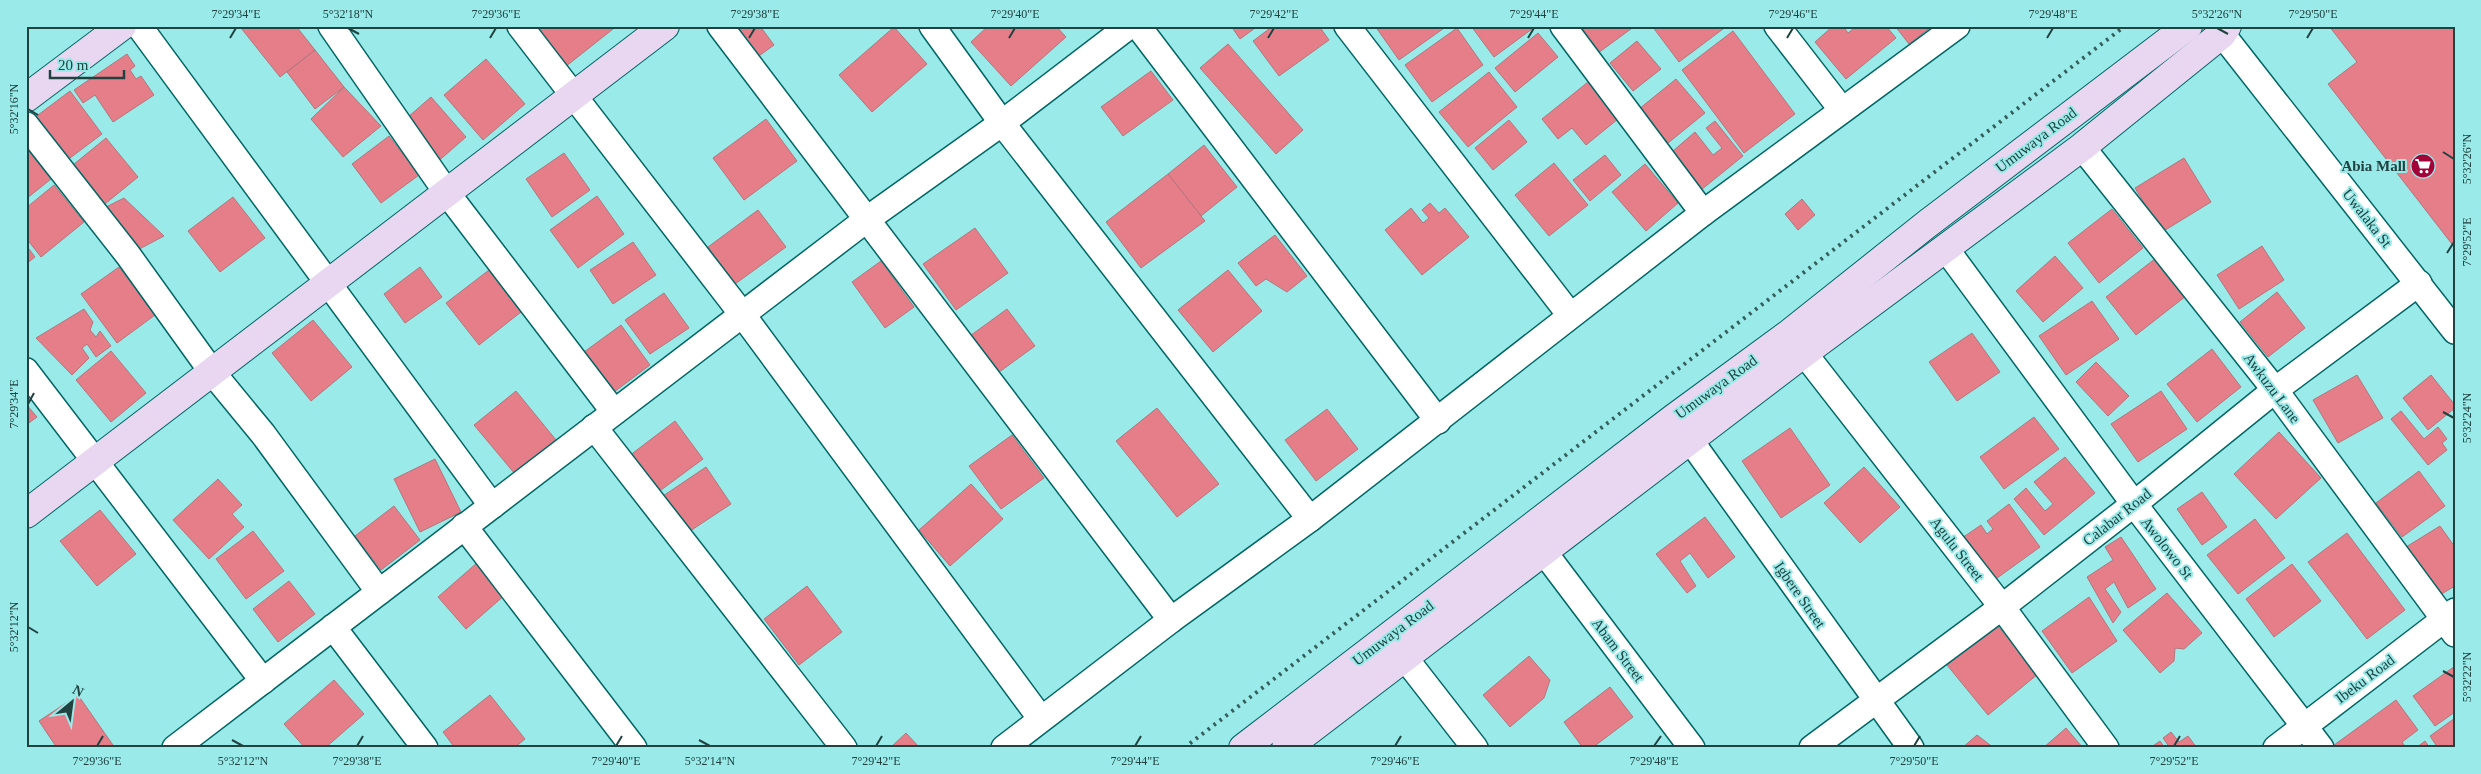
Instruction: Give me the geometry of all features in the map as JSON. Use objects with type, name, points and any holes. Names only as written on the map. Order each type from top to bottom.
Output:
[{"type":"street","points":[[26,98],[122,26]]},
{"type":"street","points":[[138,26],[327,285],[492,506]]},
{"type":"street","points":[[331,26],[447,192],[614,412]]},
{"type":"street","points":[[520,26],[742,314],[1041,719]]},
{"type":"street","points":[[26,514],[665,26]]},
{"type":"street","points":[[720,26],[1171,620]]},
{"type":"street","points":[[932,26],[1002,123],[1310,519]]},
{"type":"street","points":[[175,748],[200,740],[263,681],[464,526],[866,220],[1002,123],[1130,26]]},
{"type":"street","points":[[1138,26],[1438,421]]},
{"type":"street","points":[[1347,26],[1570,315]]},
{"type":"street","points":[[1563,26],[1703,213]]},
{"type":"street","points":[[1777,26],[1842,110]]},
{"type":"street","points":[[1004,748],[1171,620],[1310,519],[1703,213],[1957,26]]},
{"type":"street","name":"Umuwaya Road","points":[[1243,748],[1674,418],[1790,333],[1943,212],[2188,26]]},
{"type":"street","name":"Umuwaya Road","points":[[1286,748],[1804,353],[2082,147],[2222,29]]},
{"type":"street","name":"Uwalaka St","points":[[2222,29],[2455,331]]},
{"type":"street","points":[[26,125],[128,255],[212,372],[263,434],[379,592]]},
{"type":"street","name":"Awkuzu Lane","points":[[2082,147],[2275,390],[2451,622]]},
{"type":"street","name":"Awolowo St","points":[[1946,249],[2134,504],[2321,748]]},
{"type":"street","name":"Calabar Road","points":[[1812,748],[2002,606],[2134,504],[2275,390],[2419,283]]},
{"type":"street","name":"Agulu Street","points":[[1804,353],[2002,606],[2106,748]]},
{"type":"street","points":[[26,371],[263,681]]},
{"type":"street","points":[[594,427],[844,748]]},
{"type":"street","name":"Igbere Street","points":[[1690,440],[1911,748]]},
{"type":"street","points":[[464,526],[634,748]]},
{"type":"street","name":"Abam Street","points":[[1525,532],[1544,552],[1692,748]]},
{"type":"street","name":"Ibeku Road","points":[[2276,748],[2451,622]]},
{"type":"street","points":[[333,627],[425,748]]},
{"type":"street","points":[[1405,658],[1475,748]]},
{"type":"building","points":[[244,26],[296,26],[315,50],[280,77],[241,28]]},
{"type":"building","points":[[533,26],[611,26],[613,29],[565,67]]},
{"type":"building","points":[[726,26],[760,26],[774,45],[752,61]]},
{"type":"building","points":[[988,26],[1056,26],[1066,37],[1011,86],[971,42]]},
{"type":"building","points":[[1231,26],[1258,26],[1240,39]]},
{"type":"building","points":[[1273,26],[1319,26],[1329,40],[1279,76],[1253,41]]},
{"type":"building","points":[[1375,26],[1447,26],[1399,60]]},
{"type":"building","points":[[1471,26],[1536,26],[1494,57]]},
{"type":"building","points":[[1579,26],[1635,26],[1598,53]]},
{"type":"building","points":[[1652,26],[1727,26],[1679,62]]},
{"type":"building","points":[[1833,26],[1843,26],[1848,33],[1857,26],[1886,26],[1896,38],[1846,79],[1815,42]]},
{"type":"building","points":[[1895,26],[1932,26],[1909,44]]},
{"type":"building","name":"Abia Mall","points":[[2329,26],[2455,26],[2455,248],[2328,84],[2357,62]]},
{"type":"building","points":[[894,27],[927,64],[872,112],[839,75]]},
{"type":"building","points":[[1457,28],[1483,65],[1432,102],[1405,65]]},
{"type":"building","points":[[1733,31],[1795,114],[1744,153],[1682,70]]},
{"type":"building","points":[[1538,33],[1558,57],[1515,92],[1495,68]]},
{"type":"building","points":[[1637,41],[1661,69],[1633,91],[1610,63]]},
{"type":"building","points":[[1228,44],[1303,130],[1276,154],[1200,68]]},
{"type":"building","points":[[315,50],[344,87],[315,109],[287,72]]},
{"type":"building","points":[[127,54],[135,66],[130,70],[136,79],[141,76],[154,95],[113,122],[95,95],[83,103],[74,90]]},
{"type":"building","points":[[486,59],[525,104],[483,140],[444,95]]},
{"type":"building","points":[[1151,71],[1173,100],[1123,136],[1101,107]]},
{"type":"building","points":[[1489,72],[1517,107],[1468,147],[1439,112]]},
{"type":"building","points":[[1676,79],[1705,113],[1668,143],[1639,109]]},
{"type":"building","points":[[1588,82],[1618,119],[1586,145],[1572,128],[1558,139],[1542,119]]},
{"type":"building","points":[[344,87],[381,126],[343,157],[311,119]]},
{"type":"building","points":[[70,91],[102,134],[62,164],[30,121]]},
{"type":"building","points":[[431,97],[466,137],[435,164],[400,124]]},
{"type":"building","points":[[766,119],[797,161],[744,200],[713,158]]},
{"type":"building","points":[[1509,120],[1527,142],[1493,170],[1475,148]]},
{"type":"building","points":[[1715,121],[1743,156],[1696,194],[1666,157],[1695,132],[1713,155],[1722,148],[1706,128]]},
{"type":"building","points":[[389,136],[419,175],[381,203],[352,164]]},
{"type":"building","points":[[106,138],[138,177],[100,208],[68,169]]},
{"type":"building","points":[[1204,145],[1237,187],[1201,216],[1168,174]]},
{"type":"building","points":[[26,148],[51,179],[26,199]]},
{"type":"building","points":[[564,153],[590,190],[552,217],[526,179]]},
{"type":"building","points":[[1605,155],[1621,175],[1590,201],[1573,180]]},
{"type":"building","points":[[2184,158],[2211,202],[2162,232],[2135,188]]},
{"type":"building","points":[[1554,163],[1588,205],[1549,236],[1515,195]]},
{"type":"building","points":[[1645,164],[1678,203],[1646,231],[1612,192]]},
{"type":"building","points":[[1168,174],[1205,221],[1141,268],[1106,222]]},
{"type":"building","points":[[54,185],[84,222],[41,257],[26,238],[26,208]]},
{"type":"building","points":[[597,196],[624,234],[578,268],[550,230]]},
{"type":"building","points":[[233,197],[265,238],[220,272],[188,231]]},
{"type":"building","points":[[124,198],[164,236],[128,255],[104,208]]},
{"type":"building","points":[[1802,199],[1815,215],[1798,230],[1785,214]]},
{"type":"building","points":[[1430,203],[1439,213],[1445,208],[1469,237],[1422,275],[1385,230],[1411,208],[1423,223],[1429,218],[1422,210]]},
{"type":"building","points":[[2112,209],[2143,248],[2099,283],[2068,243]]},
{"type":"building","points":[[758,210],[786,247],[735,284],[708,247]]},
{"type":"building","points":[[975,228],[1008,273],[956,310],[923,264]]},
{"type":"building","points":[[1275,235],[1307,276],[1287,292],[1266,279],[1256,286],[1238,263]]},
{"type":"building","points":[[633,242],[656,275],[613,304],[590,270]]},
{"type":"building","points":[[26,245],[35,257],[26,264]]},
{"type":"building","points":[[2262,246],[2284,280],[2239,309],[2217,275]]},
{"type":"building","points":[[2055,256],[2083,288],[2043,322],[2016,291]]},
{"type":"building","points":[[2156,258],[2186,296],[2136,335],[2106,297]]},
{"type":"building","points":[[881,261],[914,307],[885,328],[852,282]]},
{"type":"building","points":[[119,267],[155,315],[117,343],[81,294]]},
{"type":"building","points":[[420,267],[442,297],[405,323],[384,294]]},
{"type":"building","points":[[489,270],[521,312],[479,345],[446,303]]},
{"type":"building","points":[[1228,270],[1262,311],[1213,352],[1178,310]]},
{"type":"building","points":[[2277,292],[2305,328],[2268,357],[2240,322]]},
{"type":"building","points":[[664,293],[689,328],[650,354],[625,320]]},
{"type":"building","points":[[2092,301],[2119,339],[2066,375],[2039,336]]},
{"type":"building","points":[[84,309],[93,322],[90,330],[96,337],[100,331],[111,346],[96,357],[87,344],[82,348],[89,358],[72,375],[36,338]]},
{"type":"building","points":[[1007,309],[1035,346],[991,378],[963,341]]},
{"type":"building","points":[[313,320],[352,367],[311,401],[272,353]]},
{"type":"building","points":[[621,325],[650,365],[614,392],[584,352]]},
{"type":"building","points":[[1972,333],[2000,372],[1957,401],[1929,362]]},
{"type":"building","points":[[2212,349],[2241,387],[2197,422],[2167,384]]},
{"type":"building","points":[[111,351],[146,393],[111,422],[76,380]]},
{"type":"building","points":[[2096,362],[2129,396],[2108,416],[2076,382]]},
{"type":"building","points":[[2357,375],[2383,418],[2338,443],[2313,400]]},
{"type":"building","points":[[2431,375],[2455,405],[2455,408],[2428,430],[2403,398]]},
{"type":"building","points":[[516,391],[556,440],[515,474],[474,425]]},
{"type":"building","points":[[2161,391],[2187,429],[2138,462],[2111,424]]},
{"type":"building","points":[[26,404],[37,417],[26,425]]},
{"type":"building","points":[[1157,408],[1219,484],[1177,517],[1116,441]]},
{"type":"building","points":[[1327,409],[1358,449],[1316,481],[1285,440]]},
{"type":"building","points":[[2401,411],[2424,439],[2438,427],[2447,439],[2442,443],[2447,450],[2428,465],[2391,419]]},
{"type":"building","points":[[2034,417],[2059,449],[2004,489],[1980,457]]},
{"type":"building","points":[[675,421],[703,459],[657,493],[629,456]]},
{"type":"building","points":[[1790,428],[1830,485],[1781,518],[1742,461]]},
{"type":"building","points":[[2279,432],[2321,478],[2276,519],[2234,474]]},
{"type":"building","points":[[1012,435],[1044,478],[1001,509],[969,466]]},
{"type":"building","points":[[2065,457],[2095,493],[2044,535],[2014,499],[2026,488],[2045,511],[2053,504],[2034,482]]},
{"type":"building","points":[[435,459],[461,512],[420,532],[394,479]]},
{"type":"building","points":[[706,467],[731,504],[684,535],[660,498]]},
{"type":"building","points":[[1864,467],[1900,507],[1860,543],[1824,503]]},
{"type":"building","points":[[2419,471],[2445,506],[2402,537],[2376,503]]},
{"type":"building","points":[[218,479],[242,505],[232,514],[244,527],[209,559],[173,520]]},
{"type":"building","points":[[971,484],[1003,519],[950,566],[919,530]]},
{"type":"building","points":[[2202,492],[2227,527],[2202,545],[2177,509]]},
{"type":"building","points":[[2009,504],[2040,547],[1993,581],[1962,538],[1981,525],[1987,534],[1993,529],[1987,521]]},
{"type":"building","points":[[394,506],[420,540],[381,570],[355,536]]},
{"type":"building","points":[[100,510],[136,554],[97,586],[60,541]]},
{"type":"building","points":[[1705,517],[1735,557],[1708,578],[1690,553],[1680,561],[1696,586],[1687,593],[1656,554]]},
{"type":"building","points":[[2255,519],[2285,558],[2238,594],[2207,555]]},
{"type":"building","points":[[2440,526],[2455,547],[2455,586],[2438,596],[2406,547]]},
{"type":"building","points":[[253,531],[284,571],[246,599],[216,559]]},
{"type":"building","points":[[2347,533],[2405,610],[2367,639],[2308,562]]},
{"type":"building","points":[[2121,537],[2156,589],[2128,608],[2114,582],[2105,589],[2121,612],[2113,623],[2087,577],[2113,560],[2105,547]]},
{"type":"building","points":[[478,562],[506,594],[466,629],[438,597]]},
{"type":"building","points":[[2292,564],[2321,601],[2274,637],[2246,599]]},
{"type":"building","points":[[289,581],[315,614],[278,642],[253,609]]},
{"type":"building","points":[[807,586],[842,632],[799,665],[764,619]]},
{"type":"building","points":[[2167,593],[2202,633],[2184,649],[2175,648],[2174,661],[2160,673],[2123,630]]},
{"type":"building","points":[[2089,597],[2117,641],[2072,673],[2042,631]]},
{"type":"building","points":[[1996,624],[2038,674],[1988,715],[1947,665]]},
{"type":"building","points":[[1529,656],[1550,680],[1544,698],[1510,727],[1483,695]]},
{"type":"building","points":[[2455,666],[2455,712],[2435,726],[2413,696]]},
{"type":"building","points":[[334,680],[364,714],[325,748],[305,748],[284,724]]},
{"type":"building","points":[[1610,687],[1633,717],[1592,748],[1583,748],[1564,722]]},
{"type":"building","points":[[78,695],[115,748],[57,748],[39,721]]},
{"type":"building","points":[[490,695],[525,739],[514,748],[455,748],[443,732]]},
{"type":"building","points":[[2396,700],[2418,730],[2402,742],[2406,748],[2330,748]]},
{"type":"building","points":[[2455,718],[2455,748],[2438,748],[2430,736]]},
{"type":"building","points":[[2066,728],[2083,748],[2043,748]]},
{"type":"building","points":[[2171,732],[2179,742],[2188,736],[2197,748],[2170,748],[2163,738]]},
{"type":"building","points":[[906,733],[920,748],[890,748]]},
{"type":"building","points":[[1977,735],[1994,748],[1962,748]]},
{"type":"building","points":[[2160,741],[2165,748],[2150,748]]},
{"type":"building","points":[[2425,741],[2430,748],[2416,748]]},
{"type":"railway","points":[[1184,748],[2125,26]]},
{"type":"place","name":"Abia Mall","points":[[2423,166]]}]
